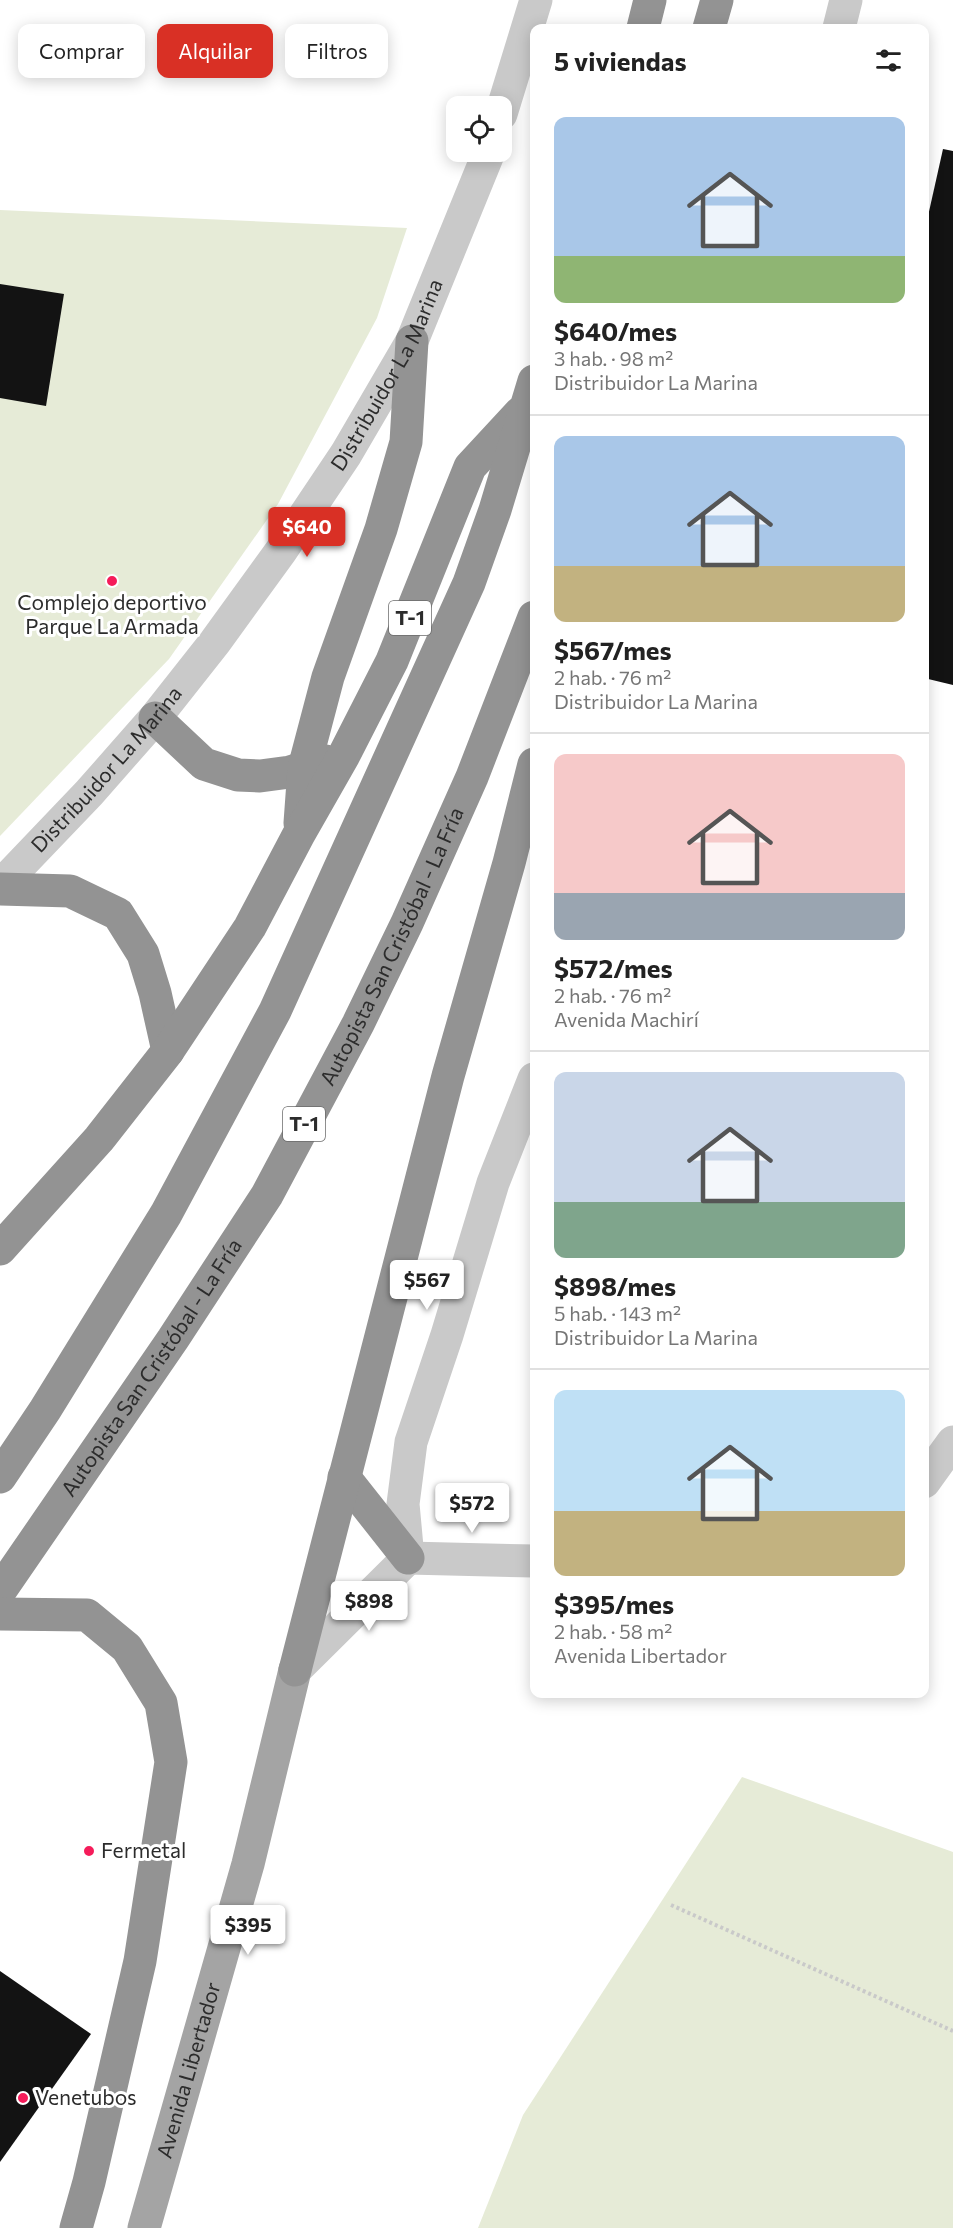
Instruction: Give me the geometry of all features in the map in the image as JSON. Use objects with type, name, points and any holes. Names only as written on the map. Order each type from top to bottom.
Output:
[{"type":"highway","points":[[644,24],[650,0]]},
{"type":"highway","points":[[710,24],[717,0]]},
{"type":"highway","points":[[299,834],[304,768],[328,678],[381,529],[406,442],[412,341]]},
{"type":"highway","points":[[0,1477],[45,1410],[166,1214],[275,1011],[468,583],[495,510],[530,394]]},
{"type":"highway","name":"T-1","points":[[0,1248],[99,1139],[168,1051],[250,927],[344,755],[392,661],[470,467],[530,394]]},
{"type":"highway","name":"Autopista San Cristóbal - La Fría","points":[[0,1591],[160,1358],[267,1195],[358,1024],[407,922],[472,777],[530,627]]},
{"type":"highway","points":[[155,718],[204,764],[238,775],[260,776],[304,768],[344,755]]},
{"type":"highway","points":[[295,1670],[442,1098],[509,863],[530,780]]},
{"type":"highway","points":[[0,887],[70,891],[118,914],[143,954],[168,1051]]},
{"type":"highway","points":[[344,1477],[408,1557]]},
{"type":"highway","points":[[0,1614],[87,1616],[127,1648],[161,1703],[171,1762],[140,1961],[89,2182],[76,2228]]},
{"type":"main road","name":"Avenida Libertador","points":[[144,2228],[248,1864],[295,1670]]},
{"type":"street","points":[[507,96],[536,0]]},
{"type":"street","points":[[840,24],[846,0]]},
{"type":"street","name":"Distribuidor La Marina","points":[[0,887],[89,794],[155,718],[215,642],[281,551],[346,454],[412,341],[485,162]]},
{"type":"street","points":[[408,1557],[403,1504],[411,1442],[447,1335],[493,1183],[530,1089]]},
{"type":"street","points":[[929,1475],[953,1442]]},
{"type":"street","points":[[295,1670],[408,1557],[530,1561]]},
{"type":"path","points":[[671,1905],[953,2031]]},
{"type":"green space","name":"Complejo deportivo Parque La Armada","points":[[0,210],[407,228],[377,318],[278,504],[169,659],[0,836]]},
{"type":"green space","points":[[742,1777],[953,1852],[953,2228],[478,2228],[523,2115]]},
{"type":"building","points":[[943,149],[953,151],[953,685],[929,679],[929,212]]},
{"type":"building","points":[[0,284],[64,294],[46,406],[0,398]]},
{"type":"building","name":"Venetubos","points":[[0,1971],[91,2034],[0,2162]]},
{"type":"place","name":"Complejo deportivo Parque La Armada","points":[[112,581]]},
{"type":"place","name":"Fermetal","points":[[89,1851]]},
{"type":"place","name":"Venetubos","points":[[23,2098]]}]
